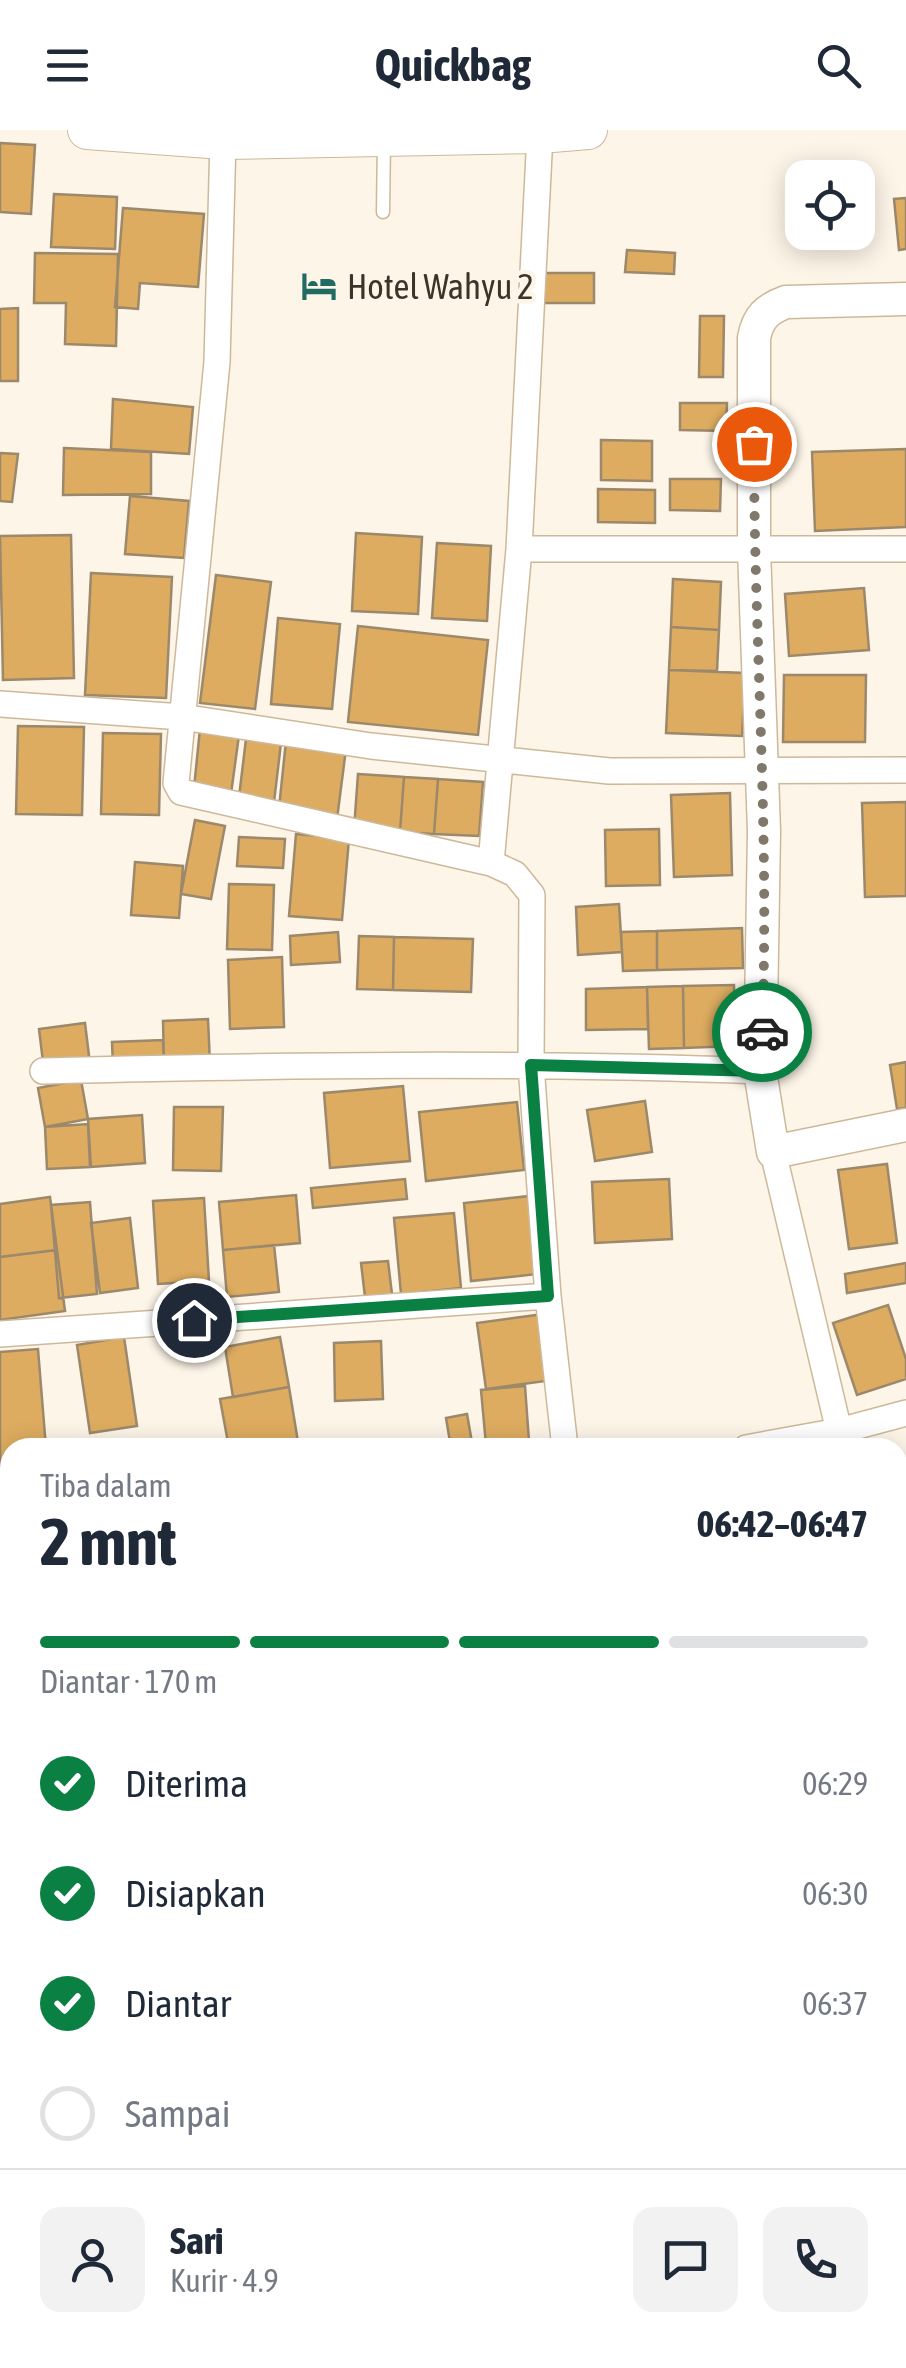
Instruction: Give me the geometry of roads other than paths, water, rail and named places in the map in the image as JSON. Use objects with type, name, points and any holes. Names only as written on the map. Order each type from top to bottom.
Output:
[{"type":"main road","points":[[87,130],[223,140],[588,130]]},
{"type":"street","points":[[491,863],[520,550],[540,134]]},
{"type":"street","points":[[223,140],[217,362],[176,783],[181,792],[491,863],[515,874],[532,895],[531,1065],[548,1296],[564,1438]]},
{"type":"street","points":[[906,299],[786,302],[769,308],[757,323],[754,338],[754,549],[764,850],[760,1071],[824,1437],[906,1413]]},
{"type":"street","points":[[520,550],[906,550]]},
{"type":"street","points":[[0,704],[182,718],[370,746],[609,771],[906,770]]},
{"type":"street","points":[[44,1071],[268,1065],[531,1065],[760,1071]]},
{"type":"street","points":[[773,1152],[906,1125]]},
{"type":"street","points":[[0,1334],[548,1296]]},
{"type":"lane","points":[[383,212],[384,138]]},
{"type":"place","name":"Hotel Wahyu 2","points":[[319,286]]}]
